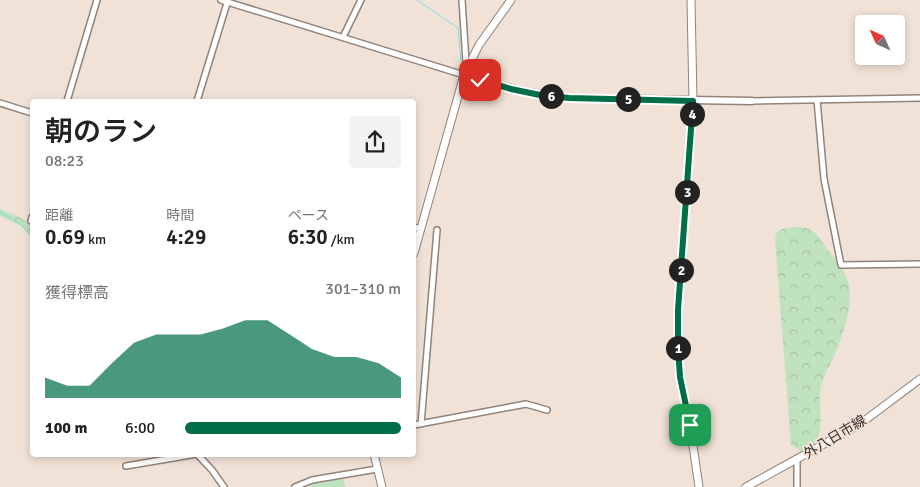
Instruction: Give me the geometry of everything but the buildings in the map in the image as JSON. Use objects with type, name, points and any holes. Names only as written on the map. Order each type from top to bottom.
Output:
[{"type":"main road","points":[[417,228],[464,75],[478,45],[511,0]]},
{"type":"main road","points":[[691,0],[693,101],[678,310],[678,348],[680,377],[690,425],[699,487]]},
{"type":"main road","name":"外八日市線","points":[[746,487],[860,424],[920,378]]},
{"type":"main road","points":[[375,457],[382,487]]},
{"type":"street","points":[[68,99],[97,0]]},
{"type":"street","points":[[198,99],[225,0],[464,75],[511,89],[540,95],[569,98],[693,101],[920,98]]},
{"type":"street","points":[[343,37],[361,0]]},
{"type":"street","points":[[462,0],[466,62],[464,75]]},
{"type":"street","points":[[817,100],[824,179],[842,265],[920,264]]},
{"type":"street","points":[[0,103],[30,112]]},
{"type":"street","points":[[421,424],[437,230]]},
{"type":"street","points":[[416,425],[526,404],[547,410]]},
{"type":"street","points":[[126,466],[179,457]]},
{"type":"street","points":[[200,457],[224,487]]},
{"type":"street","points":[[797,460],[797,487]]},
{"type":"street","points":[[295,487],[312,480],[377,469]]},
{"type":"green space","points":[[0,209],[30,222],[30,236],[21,226],[0,216]]},
{"type":"green space","points":[[797,227],[809,229],[819,237],[842,269],[850,291],[843,334],[822,382],[820,391],[821,418],[819,434],[808,451],[803,452],[791,445],[775,240],[780,230]]},
{"type":"green space","points":[[343,477],[345,487],[310,487],[312,481]]},
{"type":"waterway","points":[[417,0],[458,28],[461,62]]},
{"type":"waterway","points":[[0,212],[22,225],[30,234]]},
{"type":"waterway","points":[[219,475],[227,487]]},
{"type":"route","points":[[480,80],[540,95],[569,98],[693,101],[678,310],[680,377],[690,425]]}]
